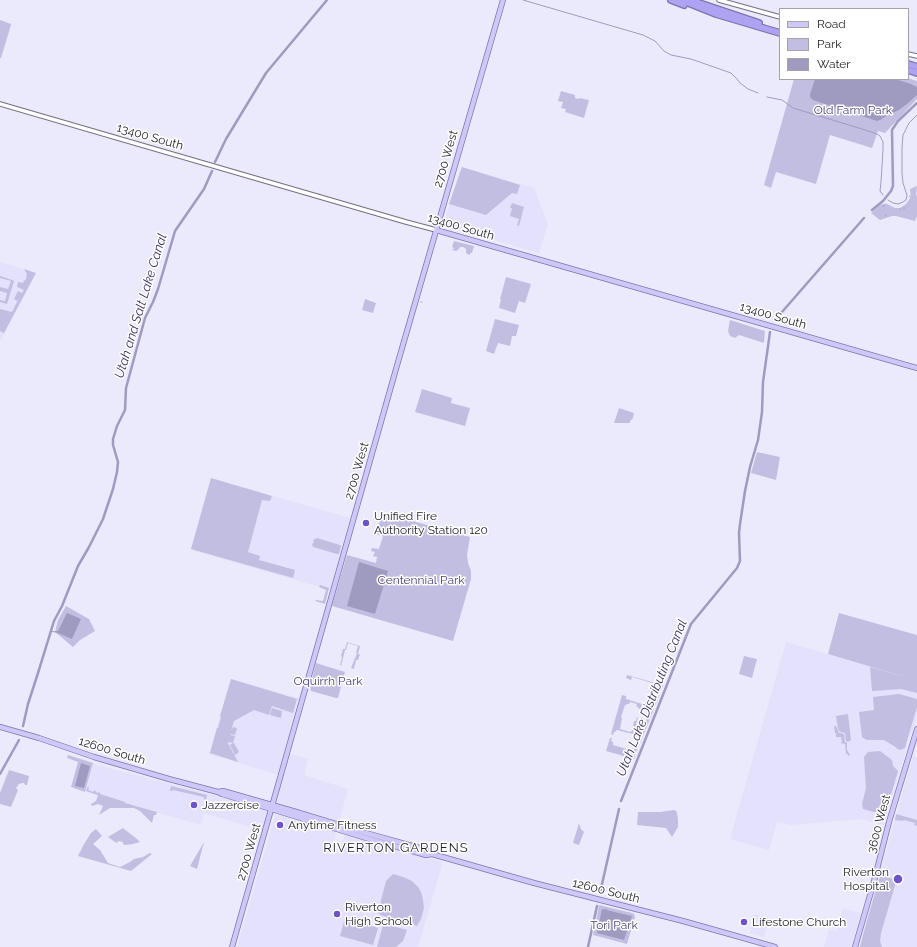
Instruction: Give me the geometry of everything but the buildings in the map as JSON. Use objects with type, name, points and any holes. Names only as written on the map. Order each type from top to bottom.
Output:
[{"type":"highway","points":[[671,0],[710,14],[728,18]]},
{"type":"highway","points":[[681,0],[704,10],[779,33]]},
{"type":"highway","points":[[690,0],[779,29]]},
{"type":"highway","points":[[695,0],[716,9]]},
{"type":"main road","name":"2700 West","points":[[232,947],[503,0]]},
{"type":"main road","name":"13400 South","points":[[436,230],[917,368]]},
{"type":"main road","name":"12600 South","points":[[0,727],[169,779],[427,850],[432,854],[534,883],[683,921],[775,947]]},
{"type":"main road","name":"3600 West","points":[[855,947],[889,822],[917,729]]},
{"type":"main road","name":"12600 South","points":[[272,807],[340,830],[426,855],[432,854]]},
{"type":"main road","points":[[340,830],[342,828],[363,834],[366,833]]},
{"type":"street","points":[[720,0],[779,17]]},
{"type":"street","name":"13400 South","points":[[0,104],[436,230]]},
{"type":"shaded area","points":[[461,167],[534,188],[548,224],[539,253],[443,225]]},
{"type":"shaded area","points":[[0,262],[36,273],[1,340],[0,340]]},
{"type":"shaded area","points":[[211,478],[350,518],[330,590],[191,550]]},
{"type":"shaded area","points":[[786,642],[917,680],[917,719],[909,739],[884,825],[860,819],[791,825],[777,822],[769,850],[730,839]]},
{"type":"shaded area","points":[[231,679],[299,698],[278,775],[209,754]]},
{"type":"shaded area","points":[[290,754],[308,759],[304,775],[348,789],[337,829],[275,812],[267,832],[204,813],[201,825],[86,792],[93,764],[273,810]]},
{"type":"shaded area","name":"Riverton Hospital","points":[[913,756],[917,757],[917,947],[859,947]]},
{"type":"shaded area","name":"Riverton High School","points":[[277,815],[334,831],[336,834],[331,851],[339,853],[345,834],[443,862],[418,947],[237,947],[275,816]]},
{"type":"shaded area","points":[[843,908],[861,913],[851,947],[824,947],[829,929],[837,931]]},
{"type":"shaded area","points":[[755,914],[769,918],[764,937],[750,933]]},
{"type":"green space","points":[[0,20],[11,24],[1,58],[0,58]]},
{"type":"green space","name":"Old Farm Park","points":[[909,78],[917,81],[917,99],[885,133],[878,131],[872,148],[830,135],[816,184],[776,172],[771,188],[764,185],[794,80],[909,80]]},
{"type":"green space","points":[[561,91],[575,95],[575,98],[589,100],[584,118],[565,112],[566,109],[561,108],[563,102],[558,101]]},
{"type":"green space","points":[[462,167],[520,185],[517,194],[512,193],[486,215],[449,204]]},
{"type":"green space","points":[[917,186],[917,216],[915,221],[896,216],[880,220],[871,213],[880,205],[885,203],[895,208],[900,208],[906,204],[911,197],[910,189]]},
{"type":"green space","points":[[512,203],[524,207],[519,226],[517,225],[519,219],[510,216],[512,208],[510,208]]},
{"type":"green space","points":[[454,241],[474,246],[472,253],[470,253],[470,255],[467,254],[466,249],[463,247],[460,247],[456,251],[452,250],[454,248],[452,247]]},
{"type":"green space","points":[[24,269],[36,273],[4,333],[0,331],[0,309],[12,312],[20,296],[17,301],[14,299],[18,291],[22,293],[24,290],[17,287],[18,282],[24,283],[23,282],[26,279],[27,274]]},
{"type":"green space","points":[[0,276],[14,281],[7,304],[0,302],[0,300],[5,301],[7,293],[0,291],[0,287],[8,289],[11,281],[0,278]]},
{"type":"green space","points":[[506,277],[531,284],[525,303],[519,301],[515,313],[499,308]]},
{"type":"green space","points":[[365,299],[376,303],[373,313],[362,310]]},
{"type":"green space","points":[[495,319],[519,325],[516,336],[512,336],[510,346],[498,343],[494,354],[486,351]]},
{"type":"green space","points":[[730,320],[765,331],[764,343],[739,335],[735,338],[730,336],[728,331]]},
{"type":"green space","points":[[422,389],[452,398],[451,403],[470,408],[465,426],[415,412]]},
{"type":"green space","points":[[619,408],[634,413],[630,423],[614,423]]},
{"type":"green space","points":[[757,452],[780,457],[776,480],[751,473]]},
{"type":"green space","points":[[211,478],[272,496],[270,501],[262,500],[248,552],[260,556],[259,560],[295,570],[293,578],[191,549]]},
{"type":"green space","name":"Centennial Park","points":[[382,514],[388,514],[470,537],[467,555],[471,571],[471,579],[453,641],[332,606],[347,555],[376,563],[377,557],[373,556],[375,552],[371,551],[372,548],[379,549],[383,536],[376,534]]},
{"type":"green space","points":[[317,538],[340,545],[339,554],[313,547],[313,540]]},
{"type":"green space","points":[[320,585],[329,588],[325,604],[315,601],[323,601],[326,590],[319,587]]},
{"type":"green space","points":[[66,606],[89,619],[95,631],[80,640],[73,647],[55,632],[58,620]]},
{"type":"green space","points":[[839,613],[917,635],[917,693],[901,689],[872,691],[870,667],[912,679],[828,654]]},
{"type":"green space","points":[[347,642],[360,646],[358,654],[360,654],[358,660],[356,660],[354,669],[351,668],[358,646],[348,643],[341,666],[340,665],[343,649],[345,649]]},
{"type":"green space","points":[[744,656],[757,659],[752,678],[739,674]]},
{"type":"green space","name":"Oquirrh Park","points":[[316,663],[345,672],[338,698],[311,691],[310,687]]},
{"type":"green space","points":[[627,675],[663,685],[655,706],[653,706],[653,704],[655,704],[661,688],[658,687],[659,685],[632,677],[631,680],[626,678]]},
{"type":"green space","points":[[231,679],[297,699],[293,713],[272,706],[269,715],[254,710],[234,721],[231,731],[233,727],[237,728],[235,735],[230,735],[235,736],[233,743],[228,743],[238,762],[210,753]]},
{"type":"green space","points":[[899,694],[917,699],[917,707],[905,748],[901,750],[897,749],[884,740],[867,740],[862,737],[859,712],[874,710],[873,697]]},
{"type":"green space","points":[[622,695],[626,696],[626,699],[642,704],[640,712],[640,709],[636,706],[637,704],[630,702],[629,704],[625,705],[621,717],[620,729],[630,732],[632,731],[634,721],[636,721],[637,717],[638,718],[633,734],[617,730],[613,735],[611,734]]},
{"type":"green space","points":[[650,707],[654,709],[639,746]]},
{"type":"green space","points":[[272,708],[282,711],[281,718],[270,715]]},
{"type":"green space","points":[[848,714],[851,740],[848,742],[846,741],[845,733],[840,732],[838,729],[836,716]]},
{"type":"green space","points":[[834,726],[836,726],[839,733],[844,734],[845,742],[847,743],[847,750],[850,755],[848,756],[848,754],[846,754],[845,744],[840,743],[842,742],[841,737],[836,737]]},
{"type":"green space","points":[[610,738],[612,738],[611,741],[613,742],[613,745],[634,751],[634,749],[637,749],[634,759],[606,751]]},
{"type":"green space","points":[[233,743],[239,752],[235,755],[230,745]]},
{"type":"green space","points":[[880,751],[892,760],[893,766],[898,771],[885,815],[863,809],[862,804],[866,788],[864,757],[868,752]]},
{"type":"green space","points":[[68,755],[93,763],[85,792],[71,787],[78,762],[67,758]]},
{"type":"green space","points":[[9,770],[29,776],[27,785],[22,783],[16,788],[18,790],[11,807],[0,804],[0,793]]},
{"type":"green space","points":[[88,786],[88,790],[93,792],[95,790],[98,793],[100,792],[100,794],[125,803],[157,812],[156,815],[154,815],[152,823],[140,811],[134,808],[110,808],[99,815],[103,806],[98,804],[92,806],[91,804],[96,801],[98,795],[86,791]]},
{"type":"green space","points":[[171,786],[207,795],[206,800],[204,797],[173,790],[170,791]]},
{"type":"green space","points":[[674,810],[677,813],[678,827],[672,837],[666,828],[637,825],[638,812],[660,812]]},
{"type":"green space","points":[[896,814],[917,820],[917,826],[914,825],[915,823],[904,820],[895,820]]},
{"type":"green space","points":[[579,823],[584,832],[579,845],[573,843]]},
{"type":"green space","points":[[123,828],[140,842],[125,845],[123,842],[118,841],[117,843],[108,837]]},
{"type":"green space","points":[[96,829],[102,836],[93,844],[100,850],[108,863],[120,867],[134,859],[143,857],[150,853],[152,854],[131,871],[78,856],[91,833]]},
{"type":"green space","points":[[204,842],[197,869],[190,866]]},
{"type":"green space","points":[[393,874],[412,881],[421,892],[424,908],[417,926],[380,915],[378,912],[386,881]]},
{"type":"green space","points":[[881,875],[896,880],[881,933],[880,941],[882,947],[860,947],[880,876]]},
{"type":"green space","name":"Tori Park","points":[[599,905],[634,914],[635,917],[627,944],[593,935]]},
{"type":"green space","points":[[345,918],[378,928],[373,945],[340,936]]},
{"type":"green space","points":[[385,924],[407,930],[403,941],[396,947],[377,947],[383,925]]},
{"type":"water","points":[[815,80],[898,80],[917,87],[917,95],[907,104],[899,110],[877,121],[813,100],[810,97]]},
{"type":"water","points":[[359,562],[388,571],[375,614],[347,606]]},
{"type":"water","points":[[67,613],[81,619],[72,639],[55,632],[58,631]]},
{"type":"water","points":[[81,763],[90,766],[84,788],[75,786]]},
{"type":"water","name":"Tori Park","points":[[602,909],[632,916],[624,940],[597,933]]},
{"type":"waterway","name":"Utah and Salt Lake Canal","points":[[215,162],[226,139],[266,73],[327,0]]},
{"type":"waterway","points":[[523,0],[643,35],[655,41],[664,51],[671,55],[691,59],[731,73],[748,89],[758,93]]},
{"type":"waterway","points":[[767,97],[782,100],[793,108],[880,136],[883,142],[880,191],[883,195]]},
{"type":"waterway","name":"Utah Lake Distributing Canal","points":[[872,210],[883,201],[893,186],[892,130],[898,121],[917,103]]},
{"type":"waterway","points":[[888,200],[898,204],[906,200],[907,195],[903,183],[902,173],[903,135],[909,123],[917,115]]},
{"type":"waterway","name":"Utah and Salt Lake Canal","points":[[23,726],[28,704],[54,621],[62,606],[78,566],[103,519],[113,489],[118,462],[113,445],[113,439],[117,426],[125,410],[126,388],[145,318],[158,289],[175,231],[204,189],[212,171]]},
{"type":"waterway","name":"Utah Lake Distributing Canal","points":[[775,320],[864,218]]},
{"type":"waterway","name":"Utah Lake Distributing Canal","points":[[621,801],[691,624],[737,568],[740,561],[740,524],[750,467],[758,440],[762,412],[763,382],[770,332]]},
{"type":"waterway","name":"Utah and Salt Lake Canal","points":[[51,631],[55,632]]},
{"type":"waterway","name":"Utah and Salt Lake Canal","points":[[0,774],[19,740]]},
{"type":"waterway","name":"Utah Lake Distributing Canal","points":[[600,893],[619,809]]},
{"type":"waterway","name":"Utah Lake Distributing Canal","points":[[588,947],[597,906]]},
{"type":"place","name":"Unified Fire Authority Station 120","points":[[366,523]]},
{"type":"place","name":"Jazzercise","points":[[194,805]]},
{"type":"place","name":"Anytime Fitness","points":[[280,825]]},
{"type":"place","name":"Riverton Hospital","points":[[898,879]]},
{"type":"place","name":"Riverton High School","points":[[337,914]]},
{"type":"place","name":"Lifestone Church","points":[[744,922]]},
{"type":"district","name":"RIVERTON GARDENS","points":[[396,848]]}]
